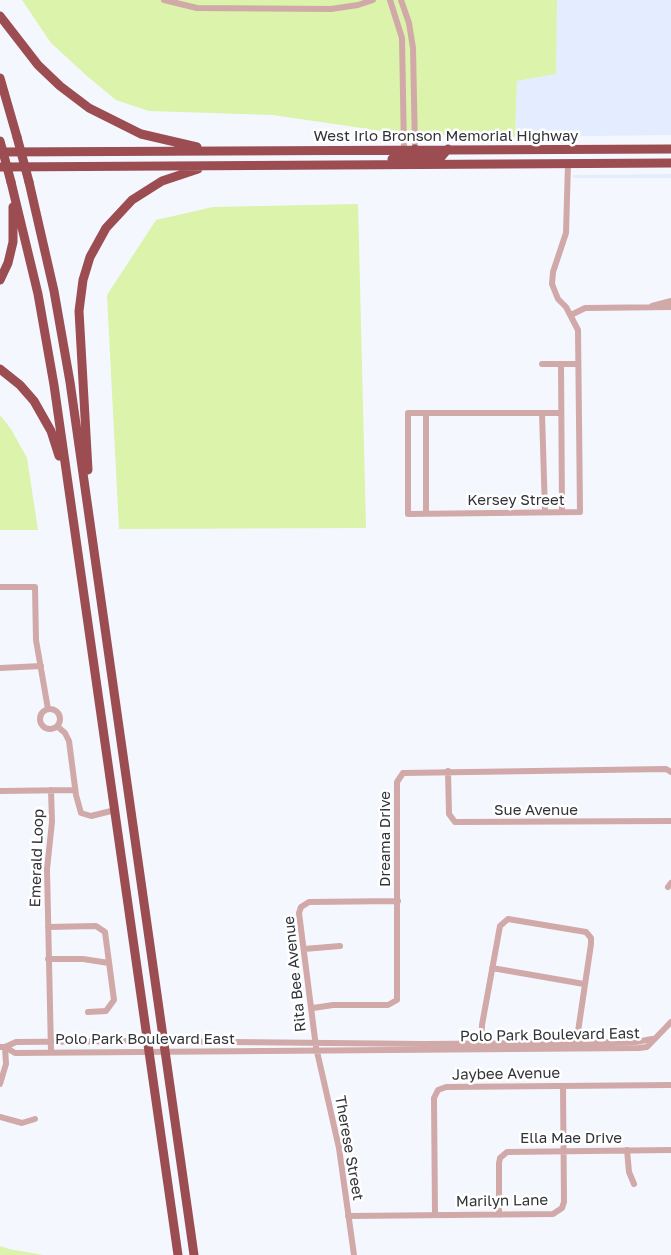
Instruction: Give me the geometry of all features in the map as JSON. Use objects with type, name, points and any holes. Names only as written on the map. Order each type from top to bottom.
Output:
[{"type":"highway","points":[[0,16],[49,76],[73,97],[100,115],[154,139],[222,151]]},
{"type":"highway","points":[[0,78],[17,137],[62,331],[91,523],[194,1255]]},
{"type":"highway","points":[[0,141],[45,333],[178,1255]]},
{"type":"highway","points":[[406,164],[417,158],[441,157],[448,149]]},
{"type":"highway","points":[[568,164],[580,155],[595,149]]},
{"type":"highway","name":"West Irlo Bronson Memorial Highway","points":[[222,151],[671,149]]},
{"type":"highway","points":[[372,164],[378,159],[410,157],[415,150]]},
{"type":"highway","points":[[0,152],[222,151]]},
{"type":"highway","name":"West Irlo Bronson Memorial Highway","points":[[246,165],[671,163]]},
{"type":"highway","points":[[91,523],[79,311],[83,280],[90,258],[100,238],[114,218],[132,200],[152,186],[172,176],[194,170],[246,165]]},
{"type":"highway","points":[[0,168],[246,165]]},
{"type":"highway","points":[[0,280],[8,263],[13,242],[11,182]]},
{"type":"highway","points":[[0,369],[27,392],[51,431],[58,452],[77,545]]},
{"type":"street","points":[[164,0],[197,8],[274,4],[331,9],[373,0]]},
{"type":"street","points":[[390,0],[401,31],[404,58],[404,150]]},
{"type":"street","points":[[401,0],[409,23],[414,58],[415,150]]},
{"type":"street","points":[[404,58],[414,58]]},
{"type":"street","name":"Kersey Street","points":[[561,413],[408,413],[408,514],[580,512],[578,330],[571,315],[558,299],[552,284],[553,272],[567,225],[568,164]]},
{"type":"street","points":[[648,307],[671,301]]},
{"type":"street","points":[[571,315],[585,308],[671,307]]},
{"type":"street","points":[[542,364],[578,364]]},
{"type":"street","points":[[561,364],[562,512]]},
{"type":"street","points":[[426,413],[426,514]]},
{"type":"street","points":[[542,413],[545,512]]},
{"type":"street","points":[[0,586],[35,587],[36,640],[48,709]]},
{"type":"street","points":[[0,668],[41,666]]},
{"type":"street","points":[[48,709],[54,710],[59,714],[60,720],[57,726]]},
{"type":"street","points":[[48,709],[41,716],[42,725],[48,728],[57,726]]},
{"type":"street","points":[[57,726],[65,733],[69,741],[79,808],[87,816],[115,810]]},
{"type":"street","name":"Dreama Drive","points":[[313,1008],[388,1005],[397,1000],[398,777],[403,772],[666,770],[671,772]]},
{"type":"street","name":"Sue Avenue","points":[[448,771],[449,814],[455,822],[671,821]]},
{"type":"street","points":[[0,790],[75,790]]},
{"type":"street","name":"Emerald Loop","points":[[51,790],[52,822],[47,869],[51,1052]]},
{"type":"street","name":"Rita Bee Avenue","points":[[316,1047],[313,1008],[299,913],[301,907],[309,902],[398,901]]},
{"type":"street","points":[[481,1046],[500,926],[504,920],[512,919],[588,934],[592,944],[584,984],[576,1046]]},
{"type":"street","name":"Emerald Loop","points":[[48,926],[102,928],[104,932],[113,1003],[106,1011],[88,1012]]},
{"type":"street","points":[[304,948],[340,946]]},
{"type":"street","points":[[48,959],[83,959],[109,963]]},
{"type":"street","points":[[492,968],[584,984]]},
{"type":"street","name":"Polo Park Boulevard East","points":[[15,1053],[316,1047],[576,1046],[639,1048],[647,1046],[671,1022]]},
{"type":"street","points":[[97,1041],[97,1052]]},
{"type":"street","name":"Polo Park Boulevard East","points":[[2,1047],[16,1042],[164,1041],[316,1047]]},
{"type":"street","points":[[0,1084],[7,1061],[15,1053],[2,1047]]},
{"type":"street","points":[[2,1047],[7,1061]]},
{"type":"street","name":"Therese Street","points":[[316,1047],[339,1148],[354,1255]]},
{"type":"street","name":"Jaybee Avenue","points":[[435,1215],[434,1098],[438,1090],[446,1087],[671,1085]]},
{"type":"street","name":"Marilyn Lane","points":[[348,1216],[552,1214],[562,1208],[564,1202],[563,1086]]},
{"type":"street","points":[[0,1118],[22,1123],[35,1119]]},
{"type":"street","points":[[627,1150],[629,1172],[634,1184]]},
{"type":"street","name":"Ella Mae Drive","points":[[499,1215],[499,1163],[502,1155],[509,1151],[671,1150]]},
{"type":"shaded area","points":[[557,0],[671,0],[671,135],[515,137],[517,81],[555,74]]},
{"type":"shaded area","points":[[671,174],[671,178],[573,178],[573,175]]},
{"type":"green space","points":[[22,0],[557,0],[556,74],[517,81],[515,137],[498,133],[416,136],[273,115],[149,111],[116,100],[87,76],[51,43]]},
{"type":"green space","points":[[358,204],[366,528],[119,529],[107,295],[156,220],[213,207]]},
{"type":"green space","points":[[0,415],[11,429],[27,458],[38,530],[0,530]]},
{"type":"green space","points":[[0,1246],[9,1249],[43,1255],[0,1255]]}]
